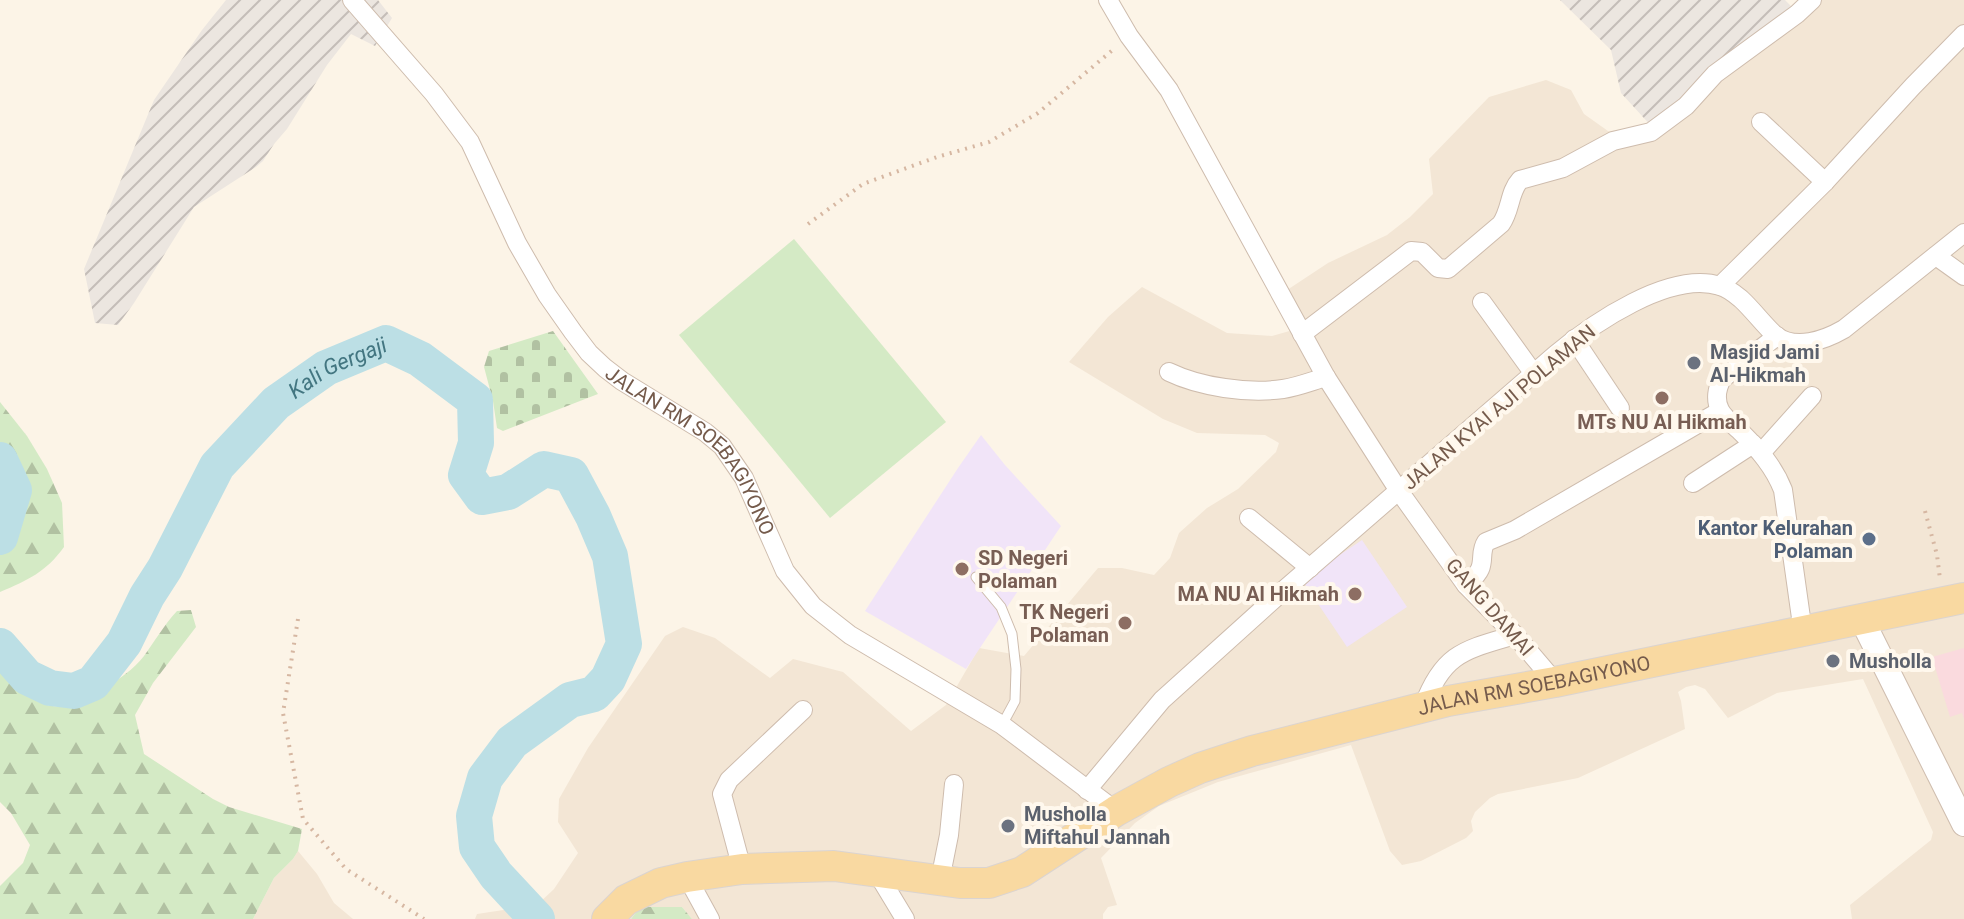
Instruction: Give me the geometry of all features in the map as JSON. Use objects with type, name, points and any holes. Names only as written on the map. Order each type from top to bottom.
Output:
[{"type":"main road","name":"JALAN RM SOEBAGIYONO","points":[[607,919],[626,900],[661,883],[742,869],[834,866],[963,882],[1022,872],[1116,811],[1169,782],[1252,751],[1423,707],[1954,600]]},
{"type":"street","name":"JALAN RM SOEBAGIYONO","points":[[352,0],[434,94],[470,142],[517,243],[547,295],[581,343],[622,381],[705,432],[722,446],[744,478],[785,571],[813,606],[850,635],[1002,725],[1116,811]]},
{"type":"street","name":"GANG DAMAI","points":[[1108,0],[1129,36],[1169,90],[1326,377],[1399,491],[1466,585],[1555,682]]},
{"type":"street","points":[[1302,334],[1411,251],[1422,252],[1438,268],[1448,269],[1501,224],[1520,180],[1563,168],[1613,141],[1651,132],[1686,106],[1715,74],[1812,0]]},
{"type":"street","points":[[1964,34],[1825,182],[1720,286],[1749,306],[1777,336],[1789,341],[1810,342],[1835,334],[1964,233]]},
{"type":"street","points":[[1761,122],[1825,182]]},
{"type":"street","points":[[1936,256],[1964,276]]},
{"type":"street","name":"JALAN KYAI AJI POLAMAN","points":[[1087,790],[1162,700],[1574,339],[1614,313],[1659,291],[1698,284],[1720,286]]},
{"type":"street","points":[[1482,302],[1534,374]]},
{"type":"street","points":[[1777,336],[1722,379],[1717,396],[1720,411],[1757,449],[1783,490],[1803,632]]},
{"type":"street","points":[[1574,339],[1620,408]]},
{"type":"street","points":[[1169,372],[1198,384],[1261,390],[1286,388],[1326,377]]},
{"type":"street","points":[[1693,483],[1757,449],[1812,396]]},
{"type":"street","points":[[1466,585],[1479,571],[1481,550],[1486,542],[1515,530],[1720,411]]},
{"type":"street","points":[[1249,518],[1310,568]]},
{"type":"street","points":[[1862,620],[1964,824]]},
{"type":"street","points":[[1423,707],[1436,677],[1447,664],[1461,654],[1515,635]]},
{"type":"street","points":[[742,869],[722,794],[725,786],[803,710]]},
{"type":"street","points":[[954,784],[949,835],[963,882]]},
{"type":"street","points":[[876,871],[905,919]]},
{"type":"street","points":[[687,877],[710,919]]},
{"type":"lane","points":[[976,577],[1001,607],[1012,634],[1016,669],[1015,701],[1002,725]]},
{"type":"path","points":[[808,224],[863,184],[1002,135],[1038,113],[1129,36]]},
{"type":"path","points":[[1925,511],[1954,600]]},
{"type":"path","points":[[298,619],[283,713],[303,819],[346,869],[424,919]]},
{"type":"shaded area","points":[[226,0],[378,0],[392,18],[375,46],[351,34],[263,161],[194,207],[118,325],[95,323],[84,269],[154,100]]},
{"type":"shaded area","points":[[1560,0],[1785,0],[1795,10],[1654,129],[1621,93],[1611,50]]},
{"type":"shaded area","points":[[1805,0],[1964,0],[1964,919],[1852,919],[1850,905],[1931,840],[1933,832],[1863,679],[1777,693],[1728,718],[1705,689],[1695,685],[1686,687],[1678,692],[1685,729],[1578,778],[1498,794],[1475,812],[1471,821],[1473,831],[1466,838],[1421,861],[1402,865],[1390,851],[1351,745],[1218,782],[1159,806],[1135,823],[1101,858],[1117,905],[1108,907],[1103,919],[692,919],[682,907],[640,907],[631,919],[475,919],[477,914],[537,905],[554,889],[578,853],[558,822],[559,799],[588,748],[665,636],[683,627],[715,638],[770,678],[793,659],[843,672],[911,731],[946,705],[979,648],[1024,656],[1098,568],[1122,568],[1154,575],[1170,558],[1179,533],[1207,508],[1238,489],[1276,452],[1279,443],[1265,435],[1197,433],[1163,419],[1069,362],[1108,317],[1142,287],[1227,333],[1272,336],[1293,330],[1275,298],[1328,263],[1387,235],[1410,217],[1433,194],[1429,159],[1489,97],[1546,80],[1571,90],[1584,114],[1608,131],[1654,129]]},
{"type":"shaded area","name":"SD Negeri Polaman","points":[[981,435],[1061,526],[966,669],[865,611]]},
{"type":"shaded area","name":"MA NU Al Hikmah","points":[[1362,540],[1407,607],[1347,647],[1302,580]]},
{"type":"shaded area","points":[[1964,648],[1964,719],[1962,713],[1950,717],[1932,657]]},
{"type":"shaded area","points":[[298,851],[317,874],[334,903],[353,919],[253,919],[274,878]]},
{"type":"green space","points":[[794,239],[946,422],[830,518],[679,335]]},
{"type":"green space","points":[[553,331],[598,394],[503,431],[497,428],[484,367],[489,351]]},
{"type":"green space","points":[[0,402],[27,436],[47,469],[62,503],[64,547],[36,574],[0,592]]},
{"type":"green space","points":[[191,610],[196,627],[153,683],[135,715],[144,754],[229,807],[302,829],[298,851],[274,878],[253,919],[0,919],[0,886],[23,863],[30,845],[11,813],[0,802],[0,666],[36,700],[48,705],[73,704],[126,674],[144,656],[177,611]]},
{"type":"green space","points":[[640,907],[682,907],[692,919],[631,919]]},
{"type":"waterway","name":"Kali Gergaji","points":[[0,646],[27,677],[50,688],[74,691],[93,683],[124,643],[217,466],[276,403],[326,368],[386,343],[420,359],[475,400],[476,443],[466,475],[482,497],[508,492],[544,469],[571,475],[610,556],[624,644],[608,679],[594,694],[570,700],[512,742],[485,778],[474,816],[477,847],[496,875],[537,919]]},
{"type":"waterway","name":"Kali Gergaji","points":[[0,460],[14,490],[0,537]]},
{"type":"place","name":"Masjid Jami Al-Hikmah","points":[[1694,363]]},
{"type":"place","name":"MTs NU Al Hikmah","points":[[1662,398]]},
{"type":"place","name":"Kantor Kelurahan Polaman","points":[[1869,539]]},
{"type":"place","name":"SD Negeri Polaman","points":[[962,569]]},
{"type":"place","name":"MA NU Al Hikmah","points":[[1355,594]]},
{"type":"place","name":"TK Negeri Polaman","points":[[1125,623]]},
{"type":"place","name":"Musholla","points":[[1833,661]]},
{"type":"place","name":"Musholla Miftahul Jannah","points":[[1008,826]]}]
